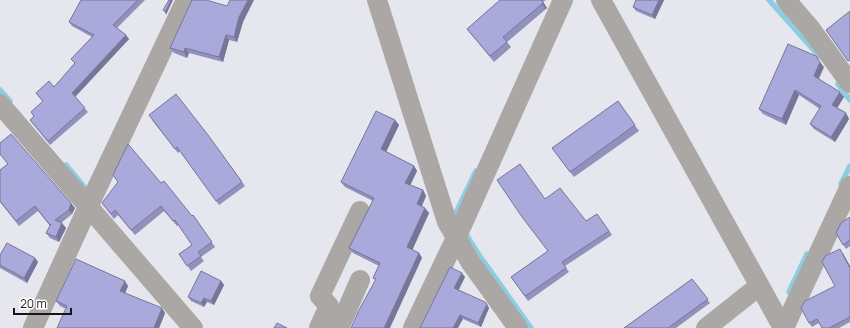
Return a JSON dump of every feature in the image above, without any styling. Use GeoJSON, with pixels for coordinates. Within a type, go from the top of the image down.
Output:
{"type":"FeatureCollection","features":[{"type":"Feature","properties":{"kind":"street"},"geometry":{"type":"LineString","coordinates":[[33,328],[186,0]]}},
{"type":"Feature","properties":{"kind":"street"},"geometry":{"type":"LineString","coordinates":[[377,0],[447,222],[459,232],[472,263],[518,328]]}},
{"type":"Feature","properties":{"kind":"street"},"geometry":{"type":"LineString","coordinates":[[413,328],[459,232],[563,0]]}},
{"type":"Feature","properties":{"kind":"street"},"geometry":{"type":"LineString","coordinates":[[601,0],[783,328]]}},
{"type":"Feature","properties":{"kind":"street"},"geometry":{"type":"LineString","coordinates":[[786,0],[810,28],[850,83]]}},
{"type":"Feature","properties":{"kind":"street"},"geometry":{"type":"LineString","coordinates":[[0,104],[91,201],[186,325]]}},
{"type":"Feature","properties":{"kind":"street"},"geometry":{"type":"LineString","coordinates":[[783,328],[850,186]]}},
{"type":"Feature","properties":{"kind":"street"},"geometry":{"type":"LineString","coordinates":[[319,328],[329,306],[320,296],[360,211]]}},
{"type":"Feature","properties":{"kind":"street"},"geometry":{"type":"LineString","coordinates":[[339,328],[360,280]]}},
{"type":"Feature","properties":{"kind":"street"},"geometry":{"type":"LineString","coordinates":[[706,328],[759,286]]}},
{"type":"Feature","properties":{"kind":"building"},"geometry":{"type":"Polygon","coordinates":[[[81,0],[138,0],[113,25],[126,35],[72,93],[85,108],[48,141],[30,120],[34,116],[31,112],[43,101],[36,93],[49,81],[54,87],[75,63],[71,59],[94,35],[69,22],[81,0]]]}},
{"type":"Feature","properties":{"kind":"building"},"geometry":{"type":"Polygon","coordinates":[[[169,0],[171,0],[165,12],[163,10],[169,0]]]}},
{"type":"Feature","properties":{"kind":"building"},"geometry":{"type":"Polygon","coordinates":[[[192,0],[206,0],[227,6],[230,0],[248,0],[239,17],[234,37],[226,35],[219,57],[185,48],[184,52],[170,48],[192,0]]]}},
{"type":"Feature","properties":{"kind":"building"},"geometry":{"type":"Polygon","coordinates":[[[500,0],[541,0],[543,2],[503,37],[507,42],[490,56],[467,29],[500,0]]]}},
{"type":"Feature","properties":{"kind":"building"},"geometry":{"type":"Polygon","coordinates":[[[636,0],[659,0],[652,15],[633,7],[636,0]]]}},
{"type":"Feature","properties":{"kind":"building"},"geometry":{"type":"Polygon","coordinates":[[[850,11],[850,60],[848,61],[826,30],[850,11]]]}},
{"type":"Feature","properties":{"kind":"building"},"geometry":{"type":"Polygon","coordinates":[[[788,44],[816,56],[820,62],[814,76],[840,92],[832,105],[846,113],[831,137],[810,124],[821,106],[795,90],[782,119],[759,109],[788,44]]]}},
{"type":"Feature","properties":{"kind":"building"},"geometry":{"type":"Polygon","coordinates":[[[176,94],[242,182],[216,201],[177,147],[175,149],[149,115],[176,94]]]}},
{"type":"Feature","properties":{"kind":"building"},"geometry":{"type":"Polygon","coordinates":[[[618,101],[635,125],[570,172],[552,148],[618,101]]]}},
{"type":"Feature","properties":{"kind":"building"},"geometry":{"type":"Polygon","coordinates":[[[376,111],[395,120],[381,149],[414,166],[405,183],[423,190],[417,204],[425,208],[407,247],[419,253],[384,328],[351,328],[376,279],[373,278],[380,263],[349,248],[374,198],[341,182],[376,111]]]}},
{"type":"Feature","properties":{"kind":"building"},"geometry":{"type":"Polygon","coordinates":[[[11,134],[71,203],[69,210],[55,220],[62,223],[56,237],[46,233],[51,224],[50,225],[35,206],[16,221],[0,201],[0,170],[8,164],[0,154],[0,143],[11,134]]]}},
{"type":"Feature","properties":{"kind":"building"},"geometry":{"type":"Polygon","coordinates":[[[128,144],[161,183],[164,181],[192,216],[193,215],[212,242],[198,252],[201,256],[187,266],[179,254],[192,245],[175,220],[173,221],[161,206],[131,230],[115,210],[111,214],[102,203],[118,182],[113,175],[128,144]]]}},
{"type":"Feature","properties":{"kind":"building"},"geometry":{"type":"Polygon","coordinates":[[[520,164],[545,199],[560,188],[586,221],[597,214],[609,231],[562,262],[566,268],[525,296],[511,277],[548,251],[522,217],[497,180],[520,164]]]}},
{"type":"Feature","properties":{"kind":"building"},"geometry":{"type":"Polygon","coordinates":[[[850,217],[850,240],[843,245],[836,233],[841,223],[850,217]]]}},
{"type":"Feature","properties":{"kind":"building"},"geometry":{"type":"Polygon","coordinates":[[[7,243],[35,258],[24,278],[0,265],[0,255],[7,243]]]}},
{"type":"Feature","properties":{"kind":"building"},"geometry":{"type":"Polygon","coordinates":[[[840,249],[850,268],[850,317],[829,328],[822,328],[817,319],[809,323],[801,308],[805,301],[835,286],[822,262],[825,256],[840,249]]]}},
{"type":"Feature","properties":{"kind":"building"},"geometry":{"type":"Polygon","coordinates":[[[76,259],[125,281],[120,291],[162,308],[154,328],[57,328],[67,306],[56,301],[76,259]]]}},
{"type":"Feature","properties":{"kind":"building"},"geometry":{"type":"Polygon","coordinates":[[[450,267],[462,273],[454,288],[487,304],[478,323],[460,315],[453,328],[420,328],[450,267]]]}},
{"type":"Feature","properties":{"kind":"building"},"geometry":{"type":"Polygon","coordinates":[[[201,271],[221,281],[211,301],[204,298],[201,303],[188,297],[201,271]]]}},
{"type":"Feature","properties":{"kind":"building"},"geometry":{"type":"Polygon","coordinates":[[[692,279],[708,299],[668,328],[624,328],[692,279]]]}},
{"type":"Feature","properties":{"kind":"building"},"geometry":{"type":"Polygon","coordinates":[[[277,323],[287,328],[274,328],[277,323]]]}},
{"type":"Feature","properties":{"kind":"waterway"},"geometry":{"type":"LineString","coordinates":[[769,0],[819,56]]}},
{"type":"Feature","properties":{"kind":"waterway"},"geometry":{"type":"LineString","coordinates":[[838,84],[850,100]]}},
{"type":"Feature","properties":{"kind":"waterway"},"geometry":{"type":"LineString","coordinates":[[0,90],[10,101]]}},
{"type":"Feature","properties":{"kind":"waterway"},"geometry":{"type":"LineString","coordinates":[[66,165],[90,194]]}},
{"type":"Feature","properties":{"kind":"waterway"},"geometry":{"type":"LineString","coordinates":[[841,184],[850,166]]}},
{"type":"Feature","properties":{"kind":"waterway"},"geometry":{"type":"LineString","coordinates":[[453,219],[476,171]]}},
{"type":"Feature","properties":{"kind":"waterway"},"geometry":{"type":"LineString","coordinates":[[464,231],[479,255],[531,328]]}},
{"type":"Feature","properties":{"kind":"waterway"},"geometry":{"type":"LineString","coordinates":[[789,292],[807,254]]}}]}
